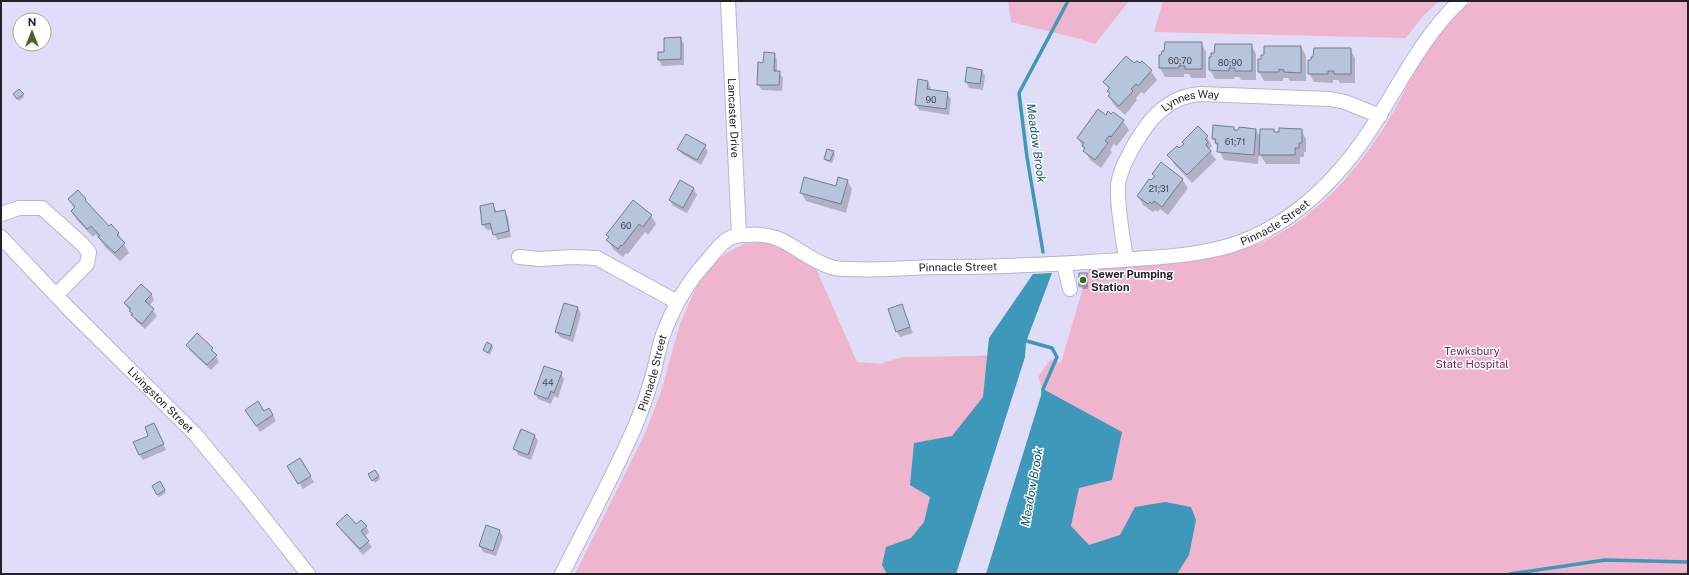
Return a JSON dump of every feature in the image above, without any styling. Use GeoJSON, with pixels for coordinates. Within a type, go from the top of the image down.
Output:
{"type":"FeatureCollection","features":[{"type":"Feature","properties":{"kind":"street","name":"Lancaster Drive"},"geometry":{"type":"LineString","coordinates":[[728,1],[739,235]]}},
{"type":"Feature","properties":{"kind":"street","name":"Pinnacle Street"},"geometry":{"type":"LineString","coordinates":[[562,574],[625,449],[634,428],[652,375],[662,338],[678,302],[694,276],[728,238],[739,235],[768,235],[782,239],[800,252],[834,268],[860,270],[921,267],[1064,264],[1126,260],[1160,257],[1230,246],[1252,238],[1280,222],[1308,202],[1339,172],[1368,135],[1410,62],[1431,34],[1460,1]]}},
{"type":"Feature","properties":{"kind":"street","name":"Lynnes Way"},"geometry":{"type":"LineString","coordinates":[[1126,260],[1119,200],[1120,177],[1125,162],[1148,124],[1158,112],[1171,103],[1185,96],[1201,94],[1330,99],[1345,102],[1380,116]]}},
{"type":"Feature","properties":{"kind":"street"},"geometry":{"type":"LineString","coordinates":[[1,214],[19,208],[42,208],[81,243],[88,252],[87,264],[56,295]]}},
{"type":"Feature","properties":{"kind":"street","name":"Livingston Street"},"geometry":{"type":"LineString","coordinates":[[1,237],[56,295],[195,434],[308,574]]}},
{"type":"Feature","properties":{"kind":"street"},"geometry":{"type":"LineString","coordinates":[[519,257],[541,260],[572,257],[597,258],[678,302]]}},
{"type":"Feature","properties":{"kind":"street"},"geometry":{"type":"LineString","coordinates":[[1064,264],[1070,289]]}},
{"type":"Feature","properties":{"kind":"green space"},"geometry":{"type":"Polygon","coordinates":[[[1008,1],[1129,1],[1095,44],[1011,22],[1008,1]]]}},
{"type":"Feature","properties":{"kind":"green space"},"geometry":{"type":"Polygon","coordinates":[[[1163,1],[1439,1],[1424,15],[1406,38],[1154,32],[1163,1]]]}},
{"type":"Feature","properties":{"kind":"green space","name":"Tewksbury State Hospital"},"geometry":{"type":"Polygon","coordinates":[[[1472,1],[1688,1],[1688,574],[986,574],[1043,390],[1038,377],[1051,359],[1061,363],[1090,264],[1242,249],[1266,240],[1289,228],[1310,213],[1330,195],[1365,154],[1394,111],[1418,62],[1450,22],[1472,1]]]}},
{"type":"Feature","properties":{"kind":"green space"},"geometry":{"type":"Polygon","coordinates":[[[762,242],[777,246],[814,264],[857,362],[883,364],[884,362],[905,357],[1006,354],[956,574],[575,574],[644,436],[661,392],[680,324],[697,285],[714,263],[728,252],[744,244],[762,242]]]}},
{"type":"Feature","properties":{"kind":"water"},"geometry":{"type":"Polygon","coordinates":[[[1052,273],[1026,342],[1025,357],[956,574],[887,574],[882,565],[886,547],[911,538],[924,522],[930,497],[910,485],[914,443],[952,436],[983,397],[989,338],[1033,274],[1052,273]]]}},
{"type":"Feature","properties":{"kind":"water"},"geometry":{"type":"Polygon","coordinates":[[[1043,389],[1122,432],[1112,480],[1079,488],[1071,526],[1089,545],[1120,535],[1135,507],[1165,502],[1191,507],[1196,520],[1189,555],[1177,574],[986,574],[1043,389]]]}},
{"type":"Feature","properties":{"kind":"building"},"geometry":{"type":"Polygon","coordinates":[[[681,37],[681,59],[658,60],[658,52],[664,52],[664,38],[681,37]]]}},
{"type":"Feature","properties":{"kind":"building"},"geometry":{"type":"Polygon","coordinates":[[[1165,42],[1202,42],[1202,69],[1185,69],[1185,66],[1179,66],[1179,68],[1159,68],[1159,55],[1161,55],[1162,51],[1164,51],[1165,42]]]}},
{"type":"Feature","properties":{"kind":"building"},"geometry":{"type":"Polygon","coordinates":[[[1215,44],[1252,44],[1252,71],[1235,71],[1235,68],[1229,68],[1229,71],[1209,70],[1209,57],[1211,57],[1211,53],[1214,53],[1215,44]]]}},
{"type":"Feature","properties":{"kind":"building"},"geometry":{"type":"Polygon","coordinates":[[[1264,46],[1301,46],[1301,73],[1284,72],[1284,70],[1279,69],[1279,72],[1258,72],[1258,59],[1261,59],[1261,55],[1264,55],[1264,46]]]}},
{"type":"Feature","properties":{"kind":"building"},"geometry":{"type":"Polygon","coordinates":[[[1314,48],[1351,48],[1351,74],[1334,74],[1334,71],[1328,71],[1328,74],[1308,74],[1308,60],[1311,60],[1311,57],[1313,57],[1314,48]]]}},
{"type":"Feature","properties":{"kind":"building"},"geometry":{"type":"Polygon","coordinates":[[[764,52],[775,53],[774,71],[780,71],[779,85],[757,85],[758,62],[763,63],[764,52]]]}},
{"type":"Feature","properties":{"kind":"building"},"geometry":{"type":"Polygon","coordinates":[[[1126,56],[1134,63],[1137,61],[1140,63],[1142,61],[1152,70],[1138,86],[1136,84],[1131,89],[1133,91],[1119,106],[1108,96],[1110,93],[1107,91],[1110,88],[1103,82],[1126,56]]]}},
{"type":"Feature","properties":{"kind":"building"},"geometry":{"type":"Polygon","coordinates":[[[967,67],[982,70],[980,84],[965,82],[967,67]]]}},
{"type":"Feature","properties":{"kind":"building"},"geometry":{"type":"Polygon","coordinates":[[[918,79],[928,81],[927,89],[948,92],[946,109],[915,105],[918,79]]]}},
{"type":"Feature","properties":{"kind":"building"},"geometry":{"type":"Polygon","coordinates":[[[19,89],[24,94],[17,99],[13,94],[19,89]]]}},
{"type":"Feature","properties":{"kind":"building"},"geometry":{"type":"Polygon","coordinates":[[[1098,109],[1106,115],[1108,111],[1111,114],[1113,112],[1124,120],[1111,137],[1109,136],[1105,141],[1108,143],[1095,160],[1083,151],[1085,148],[1082,146],[1084,143],[1077,138],[1098,109]]]}},
{"type":"Feature","properties":{"kind":"building"},"geometry":{"type":"Polygon","coordinates":[[[1213,125],[1234,127],[1234,130],[1238,130],[1239,127],[1256,129],[1254,155],[1217,152],[1218,143],[1215,143],[1216,139],[1212,139],[1213,125]]]}},
{"type":"Feature","properties":{"kind":"building"},"geometry":{"type":"Polygon","coordinates":[[[1198,126],[1208,136],[1205,139],[1208,142],[1206,145],[1211,151],[1187,175],[1167,155],[1177,146],[1179,148],[1184,144],[1182,142],[1198,126]]]}},
{"type":"Feature","properties":{"kind":"building"},"geometry":{"type":"Polygon","coordinates":[[[1279,128],[1302,129],[1302,143],[1299,143],[1299,148],[1295,148],[1295,155],[1259,155],[1260,129],[1274,129],[1274,132],[1279,132],[1279,128]]]}},
{"type":"Feature","properties":{"kind":"building"},"geometry":{"type":"Polygon","coordinates":[[[686,134],[706,145],[697,160],[677,149],[686,134]]]}},
{"type":"Feature","properties":{"kind":"building"},"geometry":{"type":"Polygon","coordinates":[[[827,149],[834,151],[830,161],[824,159],[827,149]]]}},
{"type":"Feature","properties":{"kind":"building"},"geometry":{"type":"Polygon","coordinates":[[[1161,162],[1183,179],[1162,207],[1154,201],[1152,204],[1150,202],[1148,204],[1137,196],[1149,179],[1151,180],[1155,176],[1152,174],[1161,162]]]}},
{"type":"Feature","properties":{"kind":"building"},"geometry":{"type":"Polygon","coordinates":[[[804,177],[836,186],[838,177],[848,180],[841,204],[800,193],[804,177]]]}},
{"type":"Feature","properties":{"kind":"building"},"geometry":{"type":"Polygon","coordinates":[[[680,180],[694,188],[683,208],[669,200],[680,180]]]}},
{"type":"Feature","properties":{"kind":"building"},"geometry":{"type":"Polygon","coordinates":[[[78,190],[86,199],[85,200],[109,226],[111,224],[119,233],[117,235],[125,243],[115,253],[98,237],[100,236],[91,226],[87,229],[71,211],[75,207],[68,199],[78,190]]]}},
{"type":"Feature","properties":{"kind":"building"},"geometry":{"type":"Polygon","coordinates":[[[633,200],[652,215],[643,227],[639,224],[618,249],[606,240],[609,237],[606,235],[633,200]]]}},
{"type":"Feature","properties":{"kind":"building"},"geometry":{"type":"Polygon","coordinates":[[[493,203],[495,212],[505,210],[509,231],[493,235],[490,223],[482,225],[480,206],[493,203]]]}},
{"type":"Feature","properties":{"kind":"building","name":"Sewer Pumping Station"},"geometry":{"type":"Polygon","coordinates":[[[1079,273],[1087,273],[1087,286],[1079,286],[1079,273]]]}},
{"type":"Feature","properties":{"kind":"building"},"geometry":{"type":"Polygon","coordinates":[[[141,284],[152,294],[145,301],[154,309],[142,324],[131,315],[133,314],[129,311],[131,309],[124,303],[141,284]]]}},
{"type":"Feature","properties":{"kind":"building"},"geometry":{"type":"Polygon","coordinates":[[[564,303],[578,307],[570,336],[555,332],[564,303]]]}},
{"type":"Feature","properties":{"kind":"building"},"geometry":{"type":"Polygon","coordinates":[[[902,304],[910,327],[896,332],[888,309],[902,304]]]}},
{"type":"Feature","properties":{"kind":"building"},"geometry":{"type":"Polygon","coordinates":[[[197,333],[213,348],[211,350],[217,355],[207,365],[186,345],[197,333]]]}},
{"type":"Feature","properties":{"kind":"building"},"geometry":{"type":"Polygon","coordinates":[[[487,342],[492,345],[488,353],[483,350],[487,342]]]}},
{"type":"Feature","properties":{"kind":"building"},"geometry":{"type":"Polygon","coordinates":[[[544,366],[562,372],[554,393],[551,391],[548,399],[534,394],[544,366]]]}},
{"type":"Feature","properties":{"kind":"building"},"geometry":{"type":"Polygon","coordinates":[[[258,401],[264,411],[269,408],[273,415],[256,426],[245,410],[258,401]]]}},
{"type":"Feature","properties":{"kind":"building"},"geometry":{"type":"Polygon","coordinates":[[[154,423],[164,444],[139,455],[133,442],[148,436],[145,427],[154,423]]]}},
{"type":"Feature","properties":{"kind":"building"},"geometry":{"type":"Polygon","coordinates":[[[521,429],[535,435],[528,455],[513,449],[521,429]]]}},
{"type":"Feature","properties":{"kind":"building"},"geometry":{"type":"Polygon","coordinates":[[[300,458],[311,476],[298,484],[287,466],[300,458]]]}},
{"type":"Feature","properties":{"kind":"building"},"geometry":{"type":"Polygon","coordinates":[[[375,470],[379,476],[372,481],[368,474],[375,470]]]}},
{"type":"Feature","properties":{"kind":"building"},"geometry":{"type":"Polygon","coordinates":[[[160,481],[165,490],[157,495],[152,486],[160,481]]]}},
{"type":"Feature","properties":{"kind":"building"},"geometry":{"type":"Polygon","coordinates":[[[347,514],[356,524],[361,520],[367,526],[361,531],[369,541],[360,549],[336,524],[347,514]]]}},
{"type":"Feature","properties":{"kind":"building"},"geometry":{"type":"Polygon","coordinates":[[[486,525],[500,530],[493,551],[479,546],[486,525]]]}},
{"type":"Feature","properties":{"kind":"waterway","name":"Meadow Brook"},"geometry":{"type":"LineString","coordinates":[[1043,252],[1027,157],[1019,93],[1068,1]]}},
{"type":"Feature","properties":{"kind":"waterway","name":"Meadow Brook"},"geometry":{"type":"LineString","coordinates":[[1023,340],[1052,348],[1057,357],[1043,389],[1043,393]]}},
{"type":"Feature","properties":{"kind":"waterway"},"geometry":{"type":"LineString","coordinates":[[1510,574],[1605,560],[1688,562]]}},
{"type":"Feature","properties":{"kind":"place","name":"Sewer Pumping Station"},"geometry":{"type":"Point","coordinates":[1083,280]}}]}
